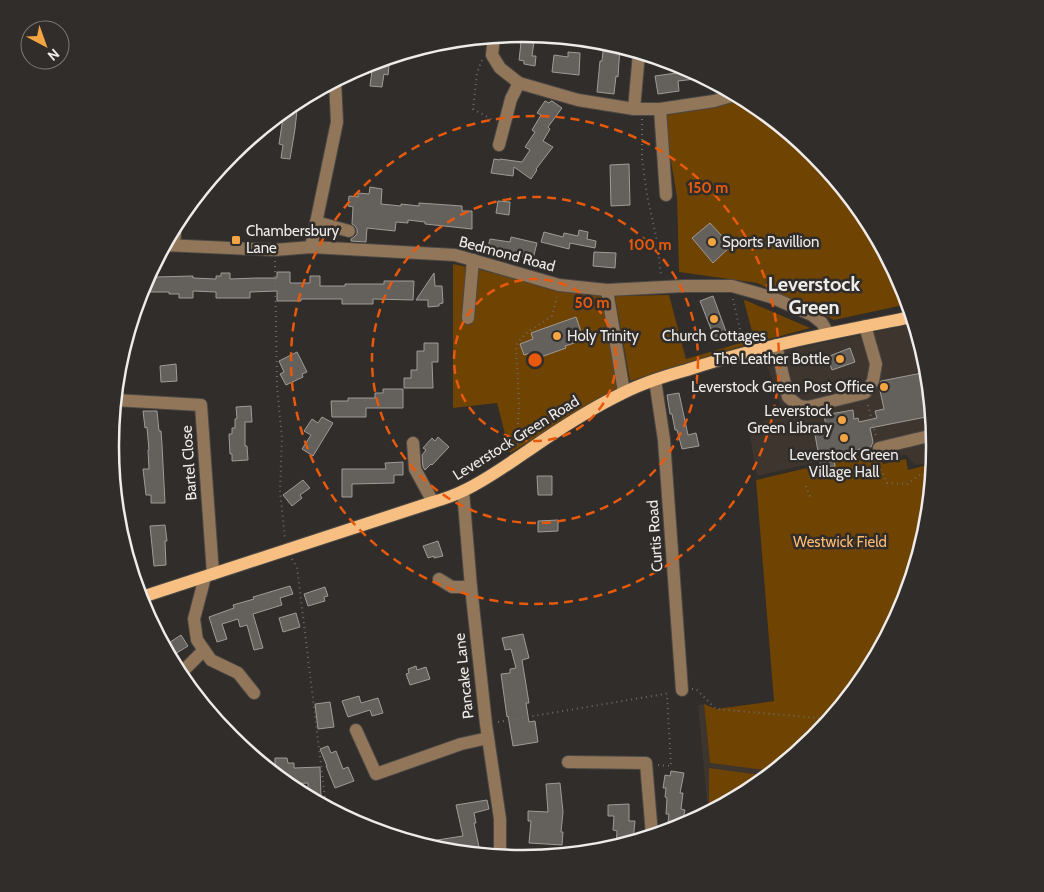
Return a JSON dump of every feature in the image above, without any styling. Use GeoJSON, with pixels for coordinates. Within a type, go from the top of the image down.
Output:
{"type":"FeatureCollection","features":[{"type":"Feature","properties":{"kind":"main road","name":"Leverstock Green Road"},"geometry":{"type":"LineString","coordinates":[[147,595],[463,491],[489,478],[582,415],[624,392],[655,380],[745,352],[828,333],[905,318]]}},
{"type":"Feature","properties":{"kind":"street"},"geometry":{"type":"LineString","coordinates":[[494,43],[492,55],[500,68],[519,83],[578,100],[638,109],[660,109],[725,97]]}},
{"type":"Feature","properties":{"kind":"street"},"geometry":{"type":"LineString","coordinates":[[638,109],[639,60]]}},
{"type":"Feature","properties":{"kind":"street"},"geometry":{"type":"LineString","coordinates":[[499,145],[511,100],[519,83]]}},
{"type":"Feature","properties":{"kind":"street"},"geometry":{"type":"LineString","coordinates":[[311,247],[338,122],[336,89]]}},
{"type":"Feature","properties":{"kind":"street"},"geometry":{"type":"LineString","coordinates":[[660,109],[666,195]]}},
{"type":"Feature","properties":{"kind":"street"},"geometry":{"type":"LineString","coordinates":[[316,222],[349,231]]}},
{"type":"Feature","properties":{"kind":"street","name":"Bedmond Road"},"geometry":{"type":"LineString","coordinates":[[172,245],[275,250],[311,247],[455,255],[560,285],[607,290],[732,286],[771,297],[812,315],[822,323],[828,333]]}},
{"type":"Feature","properties":{"kind":"street"},"geometry":{"type":"LineString","coordinates":[[468,318],[473,260]]}},
{"type":"Feature","properties":{"kind":"street"},"geometry":{"type":"LineString","coordinates":[[607,290],[624,392]]}},
{"type":"Feature","properties":{"kind":"street"},"geometry":{"type":"LineString","coordinates":[[776,345],[788,397],[799,406],[808,406],[865,392],[873,381],[876,364],[865,326]]}},
{"type":"Feature","properties":{"kind":"street","name":"Curtis Road"},"geometry":{"type":"LineString","coordinates":[[655,380],[664,440],[682,690]]}},
{"type":"Feature","properties":{"kind":"street","name":"Bartel Close"},"geometry":{"type":"LineString","coordinates":[[121,400],[201,405],[209,576]]}},
{"type":"Feature","properties":{"kind":"street"},"geometry":{"type":"LineString","coordinates":[[879,448],[926,437]]}},
{"type":"Feature","properties":{"kind":"street"},"geometry":{"type":"LineString","coordinates":[[413,443],[415,469],[433,502]]}},
{"type":"Feature","properties":{"kind":"street","name":"Pancake Lane"},"geometry":{"type":"LineString","coordinates":[[463,491],[486,724],[500,819],[500,849]]}},
{"type":"Feature","properties":{"kind":"street"},"geometry":{"type":"LineString","coordinates":[[209,576],[194,619],[197,640],[211,660],[238,673],[254,693]]}},
{"type":"Feature","properties":{"kind":"street"},"geometry":{"type":"LineString","coordinates":[[440,579],[452,587],[472,587]]}},
{"type":"Feature","properties":{"kind":"street"},"geometry":{"type":"LineString","coordinates":[[186,669],[204,650]]}},
{"type":"Feature","properties":{"kind":"street"},"geometry":{"type":"LineString","coordinates":[[356,730],[376,774],[461,744],[488,738]]}},
{"type":"Feature","properties":{"kind":"street"},"geometry":{"type":"LineString","coordinates":[[568,762],[646,763],[651,828]]}},
{"type":"Feature","properties":{"kind":"path"},"geometry":{"type":"LineString","coordinates":[[493,51],[486,50],[477,72],[473,109],[504,126]]}},
{"type":"Feature","properties":{"kind":"path"},"geometry":{"type":"LineString","coordinates":[[638,109],[647,195],[657,241],[663,288]]}},
{"type":"Feature","properties":{"kind":"path"},"geometry":{"type":"LineString","coordinates":[[275,250],[277,386],[282,438],[280,491],[287,549],[297,567],[325,798]]}},
{"type":"Feature","properties":{"kind":"path"},"geometry":{"type":"LineString","coordinates":[[516,459],[519,403],[516,345],[526,334],[552,316],[560,285]]}},
{"type":"Feature","properties":{"kind":"path"},"geometry":{"type":"LineString","coordinates":[[732,286],[745,352]]}},
{"type":"Feature","properties":{"kind":"path"},"geometry":{"type":"LineString","coordinates":[[887,483],[907,484],[921,474],[925,475]]}},
{"type":"Feature","properties":{"kind":"path"},"geometry":{"type":"LineString","coordinates":[[806,486],[810,497]]}},
{"type":"Feature","properties":{"kind":"path"},"geometry":{"type":"LineString","coordinates":[[486,724],[696,689],[716,709],[819,718]]}},
{"type":"Feature","properties":{"kind":"path"},"geometry":{"type":"LineString","coordinates":[[646,763],[671,766],[667,694]]}},
{"type":"Feature","properties":{"kind":"shaded area"},"geometry":{"type":"Polygon","coordinates":[[[907,325],[918,367],[922,393],[925,420],[925,464],[915,465],[906,455],[889,456],[879,448],[757,476],[748,426],[783,414],[764,355],[907,325]]]}},
{"type":"Feature","properties":{"kind":"shaded area"},"geometry":{"type":"Polygon","coordinates":[[[704,704],[710,763],[762,770],[707,804],[698,705],[704,704]]]}},
{"type":"Feature","properties":{"kind":"green space"},"geometry":{"type":"Polygon","coordinates":[[[728,100],[768,126],[807,161],[842,200],[871,244],[884,268],[900,306],[834,320],[757,283],[679,272],[677,197],[663,113],[728,100]]]}},
{"type":"Feature","properties":{"kind":"green space"},"geometry":{"type":"Polygon","coordinates":[[[453,264],[558,287],[605,292],[620,388],[510,453],[497,403],[453,408],[453,264]]]}},
{"type":"Feature","properties":{"kind":"green space"},"geometry":{"type":"Polygon","coordinates":[[[669,295],[686,359],[754,339],[745,300],[810,328],[732,349],[630,381],[615,296],[669,295]]]}},
{"type":"Feature","properties":{"kind":"green space","name":"Westwick Field"},"geometry":{"type":"Polygon","coordinates":[[[880,451],[883,464],[906,459],[908,470],[925,466],[918,525],[912,550],[895,600],[884,624],[871,648],[842,692],[807,731],[762,770],[710,763],[704,704],[716,709],[774,701],[756,480],[880,451]]]}},
{"type":"Feature","properties":{"kind":"green space"},"geometry":{"type":"Polygon","coordinates":[[[709,768],[756,774],[724,795],[709,803],[709,768]]]}},
{"type":"Feature","properties":{"kind":"building"},"geometry":{"type":"Polygon","coordinates":[[[516,42],[534,42],[532,56],[536,56],[535,66],[524,64],[524,61],[519,60],[521,43],[516,42]]]}},
{"type":"Feature","properties":{"kind":"building"},"geometry":{"type":"Polygon","coordinates":[[[603,51],[620,54],[618,77],[616,76],[614,94],[597,92],[600,61],[602,61],[603,51]]]}},
{"type":"Feature","properties":{"kind":"building"},"geometry":{"type":"Polygon","coordinates":[[[568,52],[580,53],[579,75],[552,72],[554,55],[568,57],[568,52]]]}},
{"type":"Feature","properties":{"kind":"building"},"geometry":{"type":"Polygon","coordinates":[[[389,65],[388,75],[384,74],[382,87],[370,86],[372,72],[389,65]]]}},
{"type":"Feature","properties":{"kind":"building"},"geometry":{"type":"Polygon","coordinates":[[[676,73],[690,80],[678,81],[679,91],[658,94],[655,76],[676,73]]]}},
{"type":"Feature","properties":{"kind":"building"},"geometry":{"type":"Polygon","coordinates":[[[545,101],[549,103],[552,101],[562,108],[548,127],[550,129],[543,141],[553,147],[536,169],[531,179],[514,167],[513,176],[491,173],[494,159],[522,162],[530,150],[525,147],[535,132],[532,130],[541,115],[537,113],[545,101]]]}},
{"type":"Feature","properties":{"kind":"building"},"geometry":{"type":"Polygon","coordinates":[[[297,112],[290,159],[281,158],[283,145],[279,144],[282,122],[297,112]]]}},
{"type":"Feature","properties":{"kind":"building"},"geometry":{"type":"Polygon","coordinates":[[[629,164],[630,205],[611,206],[610,165],[629,164]]]}},
{"type":"Feature","properties":{"kind":"building"},"geometry":{"type":"Polygon","coordinates":[[[370,187],[382,189],[381,204],[419,206],[419,203],[462,206],[462,211],[472,211],[472,229],[425,224],[425,222],[408,220],[408,223],[396,222],[395,231],[367,228],[366,242],[351,241],[357,234],[357,229],[352,224],[353,207],[348,206],[349,196],[358,197],[358,193],[369,194],[370,187]]]}},
{"type":"Feature","properties":{"kind":"building"},"geometry":{"type":"Polygon","coordinates":[[[498,201],[510,202],[509,215],[496,213],[498,201]]]}},
{"type":"Feature","properties":{"kind":"building","name":"Sports Pavillion"},"geometry":{"type":"Polygon","coordinates":[[[710,223],[731,246],[713,263],[692,238],[710,223]]]}},
{"type":"Feature","properties":{"kind":"building"},"geometry":{"type":"Polygon","coordinates":[[[579,230],[588,232],[587,239],[596,241],[595,248],[570,243],[569,249],[541,242],[544,232],[563,237],[564,233],[578,236],[579,230]]]}},
{"type":"Feature","properties":{"kind":"building"},"geometry":{"type":"Polygon","coordinates":[[[511,237],[537,243],[533,259],[488,247],[490,239],[510,242],[511,237]]]}},
{"type":"Feature","properties":{"kind":"building"},"geometry":{"type":"Polygon","coordinates":[[[594,252],[616,253],[615,268],[593,266],[594,252]]]}},
{"type":"Feature","properties":{"kind":"building"},"geometry":{"type":"Polygon","coordinates":[[[277,272],[290,272],[290,283],[310,283],[310,276],[320,276],[320,286],[384,284],[384,281],[414,281],[413,300],[373,299],[373,304],[342,304],[342,299],[277,301],[277,291],[250,292],[250,298],[216,298],[216,292],[193,291],[193,298],[179,298],[179,294],[169,294],[169,292],[149,292],[156,277],[193,276],[193,278],[216,279],[216,276],[221,276],[221,273],[230,273],[230,279],[277,278],[277,272]]]}},
{"type":"Feature","properties":{"kind":"building"},"geometry":{"type":"Polygon","coordinates":[[[434,273],[435,286],[442,286],[443,303],[439,304],[439,306],[428,307],[428,300],[416,300],[434,273]]]}},
{"type":"Feature","properties":{"kind":"building","name":"Church Cottages"},"geometry":{"type":"Polygon","coordinates":[[[713,296],[728,337],[716,342],[700,301],[713,296]]]}},
{"type":"Feature","properties":{"kind":"building","name":"Holy Trinity"},"geometry":{"type":"Polygon","coordinates":[[[576,317],[584,340],[538,358],[536,351],[524,355],[520,344],[533,339],[531,333],[576,317]]]}},
{"type":"Feature","properties":{"kind":"building"},"geometry":{"type":"Polygon","coordinates":[[[424,343],[438,343],[438,362],[432,362],[433,388],[404,388],[404,378],[411,378],[411,370],[417,370],[417,351],[424,351],[424,343]]]}},
{"type":"Feature","properties":{"kind":"building","name":"The Leather Bottle"},"geometry":{"type":"Polygon","coordinates":[[[850,348],[855,362],[832,370],[827,357],[850,348]]]}},
{"type":"Feature","properties":{"kind":"building"},"geometry":{"type":"Polygon","coordinates":[[[297,352],[307,372],[302,374],[303,377],[286,385],[280,374],[284,372],[279,361],[297,352]]]}},
{"type":"Feature","properties":{"kind":"building"},"geometry":{"type":"Polygon","coordinates":[[[176,364],[177,381],[161,382],[160,366],[176,364]]]}},
{"type":"Feature","properties":{"kind":"building"},"geometry":{"type":"Polygon","coordinates":[[[919,374],[925,417],[870,428],[873,442],[871,447],[833,454],[835,466],[821,468],[814,429],[826,426],[824,415],[853,410],[854,419],[858,418],[859,422],[877,418],[875,411],[884,409],[879,386],[881,381],[919,374]]]}},
{"type":"Feature","properties":{"kind":"building"},"geometry":{"type":"Polygon","coordinates":[[[383,389],[403,389],[403,408],[366,408],[366,417],[332,417],[331,401],[348,401],[348,398],[375,398],[375,393],[383,393],[383,389]]]}},
{"type":"Feature","properties":{"kind":"building"},"geometry":{"type":"Polygon","coordinates":[[[679,393],[688,435],[696,433],[699,446],[682,449],[677,430],[675,430],[672,414],[670,414],[667,395],[679,393]]]}},
{"type":"Feature","properties":{"kind":"building"},"geometry":{"type":"Polygon","coordinates":[[[251,406],[252,422],[245,422],[245,446],[247,446],[248,460],[232,461],[229,434],[232,434],[232,428],[235,428],[235,419],[237,418],[236,407],[251,406]]]}},
{"type":"Feature","properties":{"kind":"building"},"geometry":{"type":"Polygon","coordinates":[[[143,411],[157,411],[159,431],[161,431],[165,503],[151,503],[151,495],[146,495],[143,469],[149,469],[149,450],[147,427],[145,428],[143,411]]]}},
{"type":"Feature","properties":{"kind":"building"},"geometry":{"type":"Polygon","coordinates":[[[322,417],[333,423],[313,456],[302,449],[311,435],[304,431],[312,419],[318,423],[322,417]]]}},
{"type":"Feature","properties":{"kind":"building"},"geometry":{"type":"Polygon","coordinates":[[[438,437],[449,447],[425,470],[422,455],[426,450],[423,448],[432,438],[435,441],[438,437]]]}},
{"type":"Feature","properties":{"kind":"building"},"geometry":{"type":"Polygon","coordinates":[[[403,462],[403,475],[394,475],[394,483],[352,484],[352,497],[342,497],[342,469],[386,469],[385,463],[403,462]]]}},
{"type":"Feature","properties":{"kind":"building"},"geometry":{"type":"Polygon","coordinates":[[[537,476],[552,476],[552,495],[538,495],[537,476]]]}},
{"type":"Feature","properties":{"kind":"building"},"geometry":{"type":"Polygon","coordinates":[[[303,480],[310,488],[300,495],[302,498],[292,506],[283,495],[303,480]]]}},
{"type":"Feature","properties":{"kind":"building"},"geometry":{"type":"Polygon","coordinates":[[[558,520],[558,531],[538,532],[538,521],[558,520]]]}},
{"type":"Feature","properties":{"kind":"building"},"geometry":{"type":"Polygon","coordinates":[[[165,525],[167,541],[165,541],[166,565],[154,566],[150,526],[165,525]]]}},
{"type":"Feature","properties":{"kind":"building"},"geometry":{"type":"Polygon","coordinates":[[[438,541],[443,556],[428,558],[423,546],[438,541]]]}},
{"type":"Feature","properties":{"kind":"building"},"geometry":{"type":"Polygon","coordinates":[[[290,586],[293,594],[280,598],[282,605],[253,614],[263,648],[254,650],[247,625],[240,627],[238,619],[222,624],[227,639],[217,642],[209,617],[234,608],[233,605],[254,599],[253,597],[290,586]]]}},
{"type":"Feature","properties":{"kind":"building"},"geometry":{"type":"Polygon","coordinates":[[[325,587],[328,596],[324,597],[325,601],[308,606],[304,594],[325,587]]]}},
{"type":"Feature","properties":{"kind":"building"},"geometry":{"type":"Polygon","coordinates":[[[296,613],[300,627],[283,632],[279,618],[296,613]]]}},
{"type":"Feature","properties":{"kind":"building"},"geometry":{"type":"Polygon","coordinates":[[[523,634],[529,658],[522,660],[529,703],[526,703],[529,722],[535,721],[538,742],[513,746],[501,674],[510,673],[510,669],[516,668],[511,649],[505,650],[502,638],[523,634]]]}},
{"type":"Feature","properties":{"kind":"building"},"geometry":{"type":"Polygon","coordinates":[[[181,635],[188,646],[176,653],[170,642],[181,635]]]}},
{"type":"Feature","properties":{"kind":"building"},"geometry":{"type":"Polygon","coordinates":[[[416,666],[417,670],[426,667],[430,679],[410,685],[406,674],[409,673],[408,669],[416,666]]]}},
{"type":"Feature","properties":{"kind":"building"},"geometry":{"type":"Polygon","coordinates":[[[359,696],[361,703],[378,698],[383,713],[372,716],[370,710],[348,717],[342,701],[359,696]]]}},
{"type":"Feature","properties":{"kind":"building"},"geometry":{"type":"Polygon","coordinates":[[[330,702],[334,727],[318,729],[315,704],[330,702]]]}},
{"type":"Feature","properties":{"kind":"building"},"geometry":{"type":"Polygon","coordinates":[[[328,746],[331,753],[336,751],[343,769],[348,767],[354,781],[335,788],[320,749],[328,746]]]}},
{"type":"Feature","properties":{"kind":"building"},"geometry":{"type":"Polygon","coordinates":[[[275,758],[287,758],[288,763],[294,763],[294,768],[320,767],[321,796],[308,787],[308,783],[302,783],[275,765],[275,758]]]}},
{"type":"Feature","properties":{"kind":"building"},"geometry":{"type":"Polygon","coordinates":[[[671,771],[684,773],[680,793],[683,793],[681,809],[685,810],[684,815],[668,822],[669,814],[666,814],[666,788],[663,788],[665,775],[670,776],[671,771]]]}},
{"type":"Feature","properties":{"kind":"building"},"geometry":{"type":"Polygon","coordinates":[[[560,783],[563,812],[562,845],[529,843],[531,821],[528,821],[528,811],[548,812],[546,784],[560,783]]]}},
{"type":"Feature","properties":{"kind":"building"},"geometry":{"type":"Polygon","coordinates":[[[487,800],[489,809],[474,813],[479,847],[437,841],[463,836],[456,805],[487,800]]]}},
{"type":"Feature","properties":{"kind":"building"},"geometry":{"type":"Polygon","coordinates":[[[629,804],[629,821],[635,821],[634,834],[617,838],[617,831],[613,830],[614,816],[608,816],[608,805],[629,804]]]}},
{"type":"Feature","properties":{"kind":"place","name":"Chambersbury Lane"},"geometry":{"type":"Point","coordinates":[236,240]}},
{"type":"Feature","properties":{"kind":"place","name":"Sports Pavillion"},"geometry":{"type":"Point","coordinates":[712,242]}},
{"type":"Feature","properties":{"kind":"place","name":"Church Cottages"},"geometry":{"type":"Point","coordinates":[714,319]}},
{"type":"Feature","properties":{"kind":"place","name":"Holy Trinity"},"geometry":{"type":"Point","coordinates":[557,336]}},
{"type":"Feature","properties":{"kind":"place","name":"The Leather Bottle"},"geometry":{"type":"Point","coordinates":[840,359]}},
{"type":"Feature","properties":{"kind":"place","name":"Leverstock Green Post Office"},"geometry":{"type":"Point","coordinates":[884,387]}},
{"type":"Feature","properties":{"kind":"place","name":"Leverstock Green Library"},"geometry":{"type":"Point","coordinates":[842,420]}},
{"type":"Feature","properties":{"kind":"place","name":"Leverstock Green Village Hall"},"geometry":{"type":"Point","coordinates":[844,438]}},
{"type":"Feature","properties":{"kind":"district","name":"Leverstock Green"},"geometry":{"type":"Point","coordinates":[814,296]}}]}
